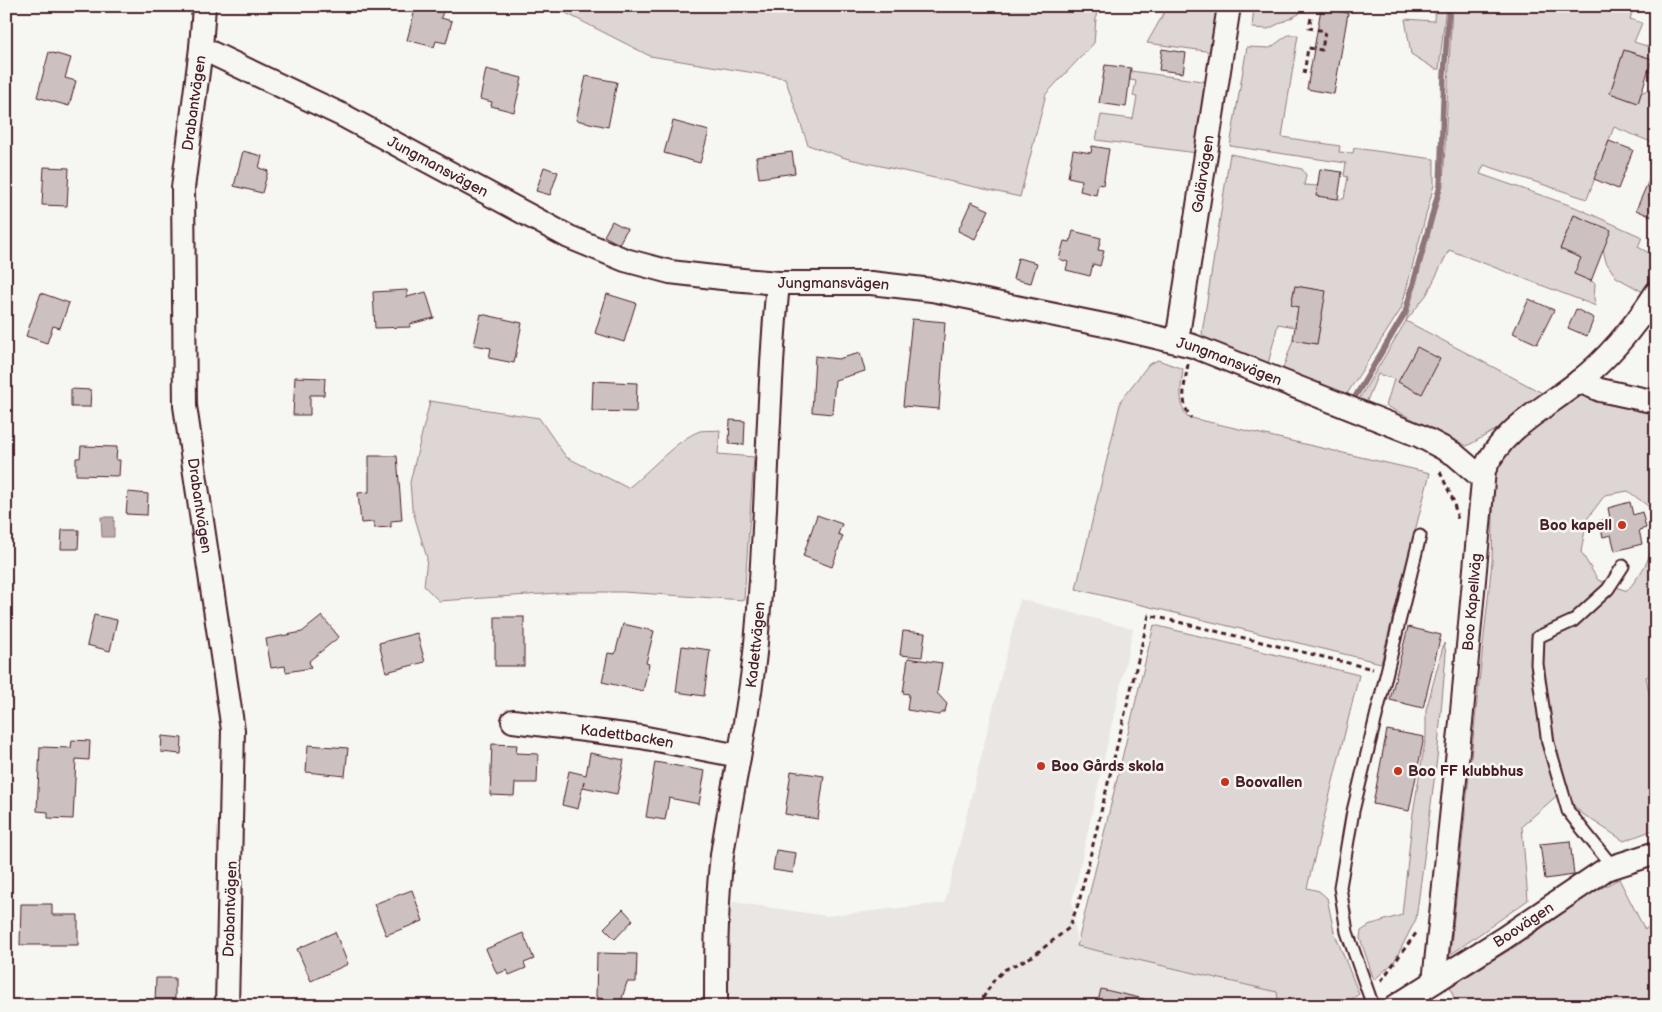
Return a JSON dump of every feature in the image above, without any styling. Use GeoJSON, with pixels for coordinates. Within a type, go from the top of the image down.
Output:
{"type":"FeatureCollection","features":[{"type":"Feature","properties":{"kind":"street","name":"Drabantvägen"},"geometry":{"type":"LineString","coordinates":[[204,6],[201,48],[183,188],[185,406],[233,730],[227,1006]]}},
{"type":"Feature","properties":{"kind":"street","name":"Galärvägen"},"geometry":{"type":"LineString","coordinates":[[1183,350],[1229,6]]}},
{"type":"Feature","properties":{"kind":"street","name":"Jungmansvägen"},"geometry":{"type":"LineString","coordinates":[[201,48],[344,116],[601,252],[670,272],[778,283],[871,283],[932,290],[1183,350],[1420,436],[1454,454],[1482,478]]}},
{"type":"Feature","properties":{"kind":"street","name":"Kadettvägen"},"geometry":{"type":"LineString","coordinates":[[716,1006],[718,892],[750,693],[762,571],[768,423],[778,283]]}},
{"type":"Feature","properties":{"kind":"street","name":"Boo Kapellväg"},"geometry":{"type":"LineString","coordinates":[[1434,982],[1464,692],[1482,478],[1491,455],[1502,441],[1579,381],[1630,333],[1656,293]]}},
{"type":"Feature","properties":{"kind":"street"},"geometry":{"type":"LineString","coordinates":[[1579,381],[1600,390],[1656,402]]}},
{"type":"Feature","properties":{"kind":"street","name":"Kadettbacken"},"geometry":{"type":"LineString","coordinates":[[513,721],[641,736],[739,756]]}},
{"type":"Feature","properties":{"kind":"street","name":"Boovägen"},"geometry":{"type":"LineString","coordinates":[[1396,1006],[1612,866],[1656,853]]}},
{"type":"Feature","properties":{"kind":"lane"},"geometry":{"type":"LineString","coordinates":[[1373,1006],[1348,932],[1340,887],[1353,812],[1420,536]]}},
{"type":"Feature","properties":{"kind":"lane"},"geometry":{"type":"LineString","coordinates":[[1612,866],[1568,811],[1548,743],[1537,664],[1538,637],[1573,621],[1608,589],[1623,566]]}},
{"type":"Feature","properties":{"kind":"path"},"geometry":{"type":"LineString","coordinates":[[1304,74],[1308,48],[1322,50],[1325,31],[1309,28],[1311,18]]}},
{"type":"Feature","properties":{"kind":"path"},"geometry":{"type":"LineString","coordinates":[[1183,350],[1184,408],[1190,418]]}},
{"type":"Feature","properties":{"kind":"path"},"geometry":{"type":"LineString","coordinates":[[978,1006],[994,980],[1004,970],[1033,956],[1069,928],[1079,902],[1149,615],[1388,673]]}},
{"type":"Feature","properties":{"kind":"shaded area"},"geometry":{"type":"Polygon","coordinates":[[[552,6],[1097,6],[1094,43],[1046,94],[1020,197],[845,158],[808,145],[785,78],[650,56],[552,6]]]}},
{"type":"Feature","properties":{"kind":"shaded area"},"geometry":{"type":"Polygon","coordinates":[[[1168,6],[1220,6],[1213,52],[1147,43],[1168,6]]]}},
{"type":"Feature","properties":{"kind":"shaded area"},"geometry":{"type":"Polygon","coordinates":[[[1254,6],[1301,6],[1299,14],[1268,29],[1252,28],[1254,6]]]}},
{"type":"Feature","properties":{"kind":"shaded area"},"geometry":{"type":"Polygon","coordinates":[[[1435,6],[1446,6],[1439,69],[1435,69],[1411,54],[1405,19],[1434,21],[1435,6]]]}},
{"type":"Feature","properties":{"kind":"shaded area"},"geometry":{"type":"Polygon","coordinates":[[[1452,6],[1634,6],[1630,19],[1642,23],[1634,42],[1656,49],[1656,74],[1648,71],[1652,59],[1624,50],[1610,93],[1638,103],[1641,93],[1652,88],[1656,90],[1656,144],[1614,127],[1587,199],[1484,165],[1480,174],[1575,207],[1642,237],[1638,247],[1656,257],[1656,268],[1643,292],[1616,277],[1606,262],[1603,249],[1574,215],[1560,249],[1589,261],[1575,274],[1595,283],[1594,299],[1596,306],[1449,250],[1427,294],[1406,321],[1443,185],[1452,6]]]}},
{"type":"Feature","properties":{"kind":"shaded area"},"geometry":{"type":"Polygon","coordinates":[[[1288,35],[1298,35],[1282,137],[1340,146],[1339,152],[1353,153],[1354,148],[1434,159],[1434,185],[1401,309],[1345,397],[1281,374],[1293,340],[1317,344],[1325,291],[1295,286],[1291,305],[1298,307],[1295,327],[1278,324],[1267,368],[1205,341],[1202,333],[1230,154],[1302,169],[1306,175],[1304,185],[1318,186],[1338,199],[1344,199],[1348,177],[1344,176],[1346,163],[1230,146],[1247,47],[1270,48],[1288,35]]]}},
{"type":"Feature","properties":{"kind":"shaded area"},"geometry":{"type":"Polygon","coordinates":[[[1131,71],[1209,82],[1197,153],[1096,140],[1101,115],[1133,119],[1137,97],[1133,96],[1136,81],[1130,80],[1131,71]]]}},
{"type":"Feature","properties":{"kind":"shaded area"},"geometry":{"type":"Polygon","coordinates":[[[1406,321],[1548,396],[1535,408],[1467,446],[1386,406],[1394,379],[1378,374],[1366,403],[1359,399],[1406,321]]]}},
{"type":"Feature","properties":{"kind":"shaded area"},"geometry":{"type":"Polygon","coordinates":[[[1158,360],[1183,369],[1181,400],[1187,417],[1430,473],[1381,663],[1076,589],[1121,400],[1149,364],[1158,360]]]}},
{"type":"Feature","properties":{"kind":"shaded area"},"geometry":{"type":"Polygon","coordinates":[[[1586,393],[1656,411],[1656,674],[1646,677],[1656,726],[1656,829],[1624,841],[1581,813],[1571,802],[1568,786],[1522,826],[1528,900],[1450,955],[1492,561],[1494,471],[1505,450],[1526,431],[1586,393]],[[1628,491],[1605,495],[1587,519],[1581,552],[1598,580],[1627,591],[1642,571],[1650,554],[1653,535],[1652,509],[1628,491]]]}},
{"type":"Feature","properties":{"kind":"shaded area"},"geometry":{"type":"Polygon","coordinates":[[[430,401],[539,418],[566,457],[628,488],[673,448],[691,435],[700,431],[720,430],[718,454],[754,457],[744,600],[623,592],[573,592],[439,601],[424,586],[427,558],[412,508],[410,482],[430,401]]]}},
{"type":"Feature","properties":{"kind":"shaded area"},"geometry":{"type":"Polygon","coordinates":[[[101,517],[114,517],[114,537],[102,537],[101,517]]]}},
{"type":"Feature","properties":{"kind":"shaded area","name":"Boo Gårds skola"},"geometry":{"type":"Polygon","coordinates":[[[1020,599],[1133,629],[1072,902],[1077,945],[1277,992],[1279,1006],[728,1006],[725,974],[732,902],[827,916],[945,903],[1020,599]]]}},
{"type":"Feature","properties":{"kind":"shaded area","name":"Boovallen"},"geometry":{"type":"Polygon","coordinates":[[[1154,625],[1359,675],[1307,888],[1319,891],[1327,898],[1334,932],[1359,994],[1342,1006],[1319,1006],[1315,1002],[1309,1001],[1305,1006],[1279,1006],[1277,992],[1077,946],[1154,625]]]}},
{"type":"Feature","properties":{"kind":"shaded area"},"geometry":{"type":"Polygon","coordinates":[[[1444,643],[1446,654],[1437,758],[1416,919],[1394,962],[1374,980],[1360,938],[1361,931],[1372,924],[1402,915],[1413,813],[1426,736],[1426,710],[1444,643]]]}},
{"type":"Feature","properties":{"kind":"shaded area"},"geometry":{"type":"Polygon","coordinates":[[[1619,879],[1645,930],[1656,918],[1656,1006],[1457,1006],[1450,987],[1524,941],[1588,895],[1619,879]]]}},
{"type":"Feature","properties":{"kind":"building"},"geometry":{"type":"Polygon","coordinates":[[[416,6],[443,11],[441,18],[452,21],[446,43],[436,41],[434,47],[407,40],[416,6]]]}},
{"type":"Feature","properties":{"kind":"building"},"geometry":{"type":"Polygon","coordinates":[[[1321,9],[1348,13],[1334,94],[1307,89],[1321,9]]]}},
{"type":"Feature","properties":{"kind":"building"},"geometry":{"type":"Polygon","coordinates":[[[1162,49],[1186,53],[1183,73],[1159,70],[1162,49]]]}},
{"type":"Feature","properties":{"kind":"building"},"geometry":{"type":"Polygon","coordinates":[[[1624,50],[1652,59],[1638,103],[1610,93],[1624,50]]]}},
{"type":"Feature","properties":{"kind":"building"},"geometry":{"type":"Polygon","coordinates":[[[49,52],[71,58],[65,78],[76,81],[69,106],[37,97],[49,52]]]}},
{"type":"Feature","properties":{"kind":"building"},"geometry":{"type":"Polygon","coordinates":[[[1105,65],[1131,68],[1126,107],[1099,103],[1105,65]]]}},
{"type":"Feature","properties":{"kind":"building"},"geometry":{"type":"Polygon","coordinates":[[[486,69],[522,78],[514,112],[491,106],[492,102],[480,99],[486,69]]]}},
{"type":"Feature","properties":{"kind":"building"},"geometry":{"type":"Polygon","coordinates":[[[586,76],[617,82],[608,127],[576,120],[586,76]]]}},
{"type":"Feature","properties":{"kind":"building"},"geometry":{"type":"Polygon","coordinates":[[[673,121],[709,131],[700,163],[664,153],[673,121]]]}},
{"type":"Feature","properties":{"kind":"building"},"geometry":{"type":"Polygon","coordinates":[[[1609,141],[1633,150],[1618,189],[1594,179],[1609,141]]]}},
{"type":"Feature","properties":{"kind":"building"},"geometry":{"type":"Polygon","coordinates":[[[1092,146],[1109,149],[1103,185],[1098,184],[1096,195],[1080,191],[1082,180],[1068,177],[1073,150],[1091,153],[1092,146]]]}},
{"type":"Feature","properties":{"kind":"building"},"geometry":{"type":"Polygon","coordinates":[[[243,151],[262,156],[259,168],[268,171],[262,193],[234,186],[243,151]]]}},
{"type":"Feature","properties":{"kind":"building"},"geometry":{"type":"Polygon","coordinates":[[[792,152],[795,173],[759,178],[756,157],[792,152]]]}},
{"type":"Feature","properties":{"kind":"building"},"geometry":{"type":"Polygon","coordinates":[[[1656,164],[1656,207],[1652,217],[1636,210],[1656,164]]]}},
{"type":"Feature","properties":{"kind":"building"},"geometry":{"type":"Polygon","coordinates":[[[44,167],[69,168],[67,206],[42,205],[44,167]]]}},
{"type":"Feature","properties":{"kind":"building"},"geometry":{"type":"Polygon","coordinates":[[[544,167],[558,172],[550,195],[536,191],[544,167]]]}},
{"type":"Feature","properties":{"kind":"building"},"geometry":{"type":"Polygon","coordinates":[[[1320,169],[1342,172],[1338,199],[1316,196],[1320,169]]]}},
{"type":"Feature","properties":{"kind":"building"},"geometry":{"type":"Polygon","coordinates":[[[971,202],[989,210],[975,239],[958,231],[971,202]]]}},
{"type":"Feature","properties":{"kind":"building"},"geometry":{"type":"Polygon","coordinates":[[[1574,215],[1611,230],[1591,281],[1574,274],[1581,258],[1560,249],[1574,215]]]}},
{"type":"Feature","properties":{"kind":"building"},"geometry":{"type":"Polygon","coordinates":[[[612,221],[627,229],[619,244],[604,236],[612,221]]]}},
{"type":"Feature","properties":{"kind":"building"},"geometry":{"type":"Polygon","coordinates":[[[1073,231],[1101,238],[1098,250],[1104,251],[1100,266],[1093,264],[1090,276],[1066,270],[1068,262],[1059,259],[1064,241],[1070,242],[1073,231]]]}},
{"type":"Feature","properties":{"kind":"building"},"geometry":{"type":"Polygon","coordinates":[[[1018,258],[1037,263],[1031,283],[1013,279],[1018,258]]]}},
{"type":"Feature","properties":{"kind":"building"},"geometry":{"type":"Polygon","coordinates":[[[1295,286],[1326,291],[1317,344],[1293,340],[1298,307],[1291,305],[1295,286]]]}},
{"type":"Feature","properties":{"kind":"building"},"geometry":{"type":"Polygon","coordinates":[[[407,290],[407,297],[426,292],[434,318],[410,324],[410,327],[375,328],[373,292],[407,290]]]}},
{"type":"Feature","properties":{"kind":"building"},"geometry":{"type":"Polygon","coordinates":[[[41,293],[69,303],[60,328],[53,326],[47,343],[26,336],[41,293]]]}},
{"type":"Feature","properties":{"kind":"building"},"geometry":{"type":"Polygon","coordinates":[[[607,294],[636,303],[624,342],[595,333],[607,294]]]}},
{"type":"Feature","properties":{"kind":"building"},"geometry":{"type":"Polygon","coordinates":[[[1529,299],[1554,310],[1537,344],[1513,333],[1529,299]]]}},
{"type":"Feature","properties":{"kind":"building"},"geometry":{"type":"Polygon","coordinates":[[[1576,309],[1594,318],[1587,336],[1568,328],[1576,309]]]}},
{"type":"Feature","properties":{"kind":"building"},"geometry":{"type":"Polygon","coordinates":[[[481,314],[522,323],[514,363],[489,358],[491,348],[474,345],[481,314]]]}},
{"type":"Feature","properties":{"kind":"building"},"geometry":{"type":"Polygon","coordinates":[[[912,319],[945,322],[939,409],[903,406],[912,319]]]}},
{"type":"Feature","properties":{"kind":"building"},"geometry":{"type":"Polygon","coordinates":[[[1417,347],[1440,359],[1422,394],[1398,382],[1417,347]]]}},
{"type":"Feature","properties":{"kind":"building"},"geometry":{"type":"Polygon","coordinates":[[[860,353],[865,371],[835,380],[832,414],[812,412],[815,356],[838,359],[860,353]]]}},
{"type":"Feature","properties":{"kind":"building"},"geometry":{"type":"Polygon","coordinates":[[[295,377],[325,378],[324,395],[310,395],[310,415],[293,415],[295,377]]]}},
{"type":"Feature","properties":{"kind":"building"},"geometry":{"type":"Polygon","coordinates":[[[593,381],[637,383],[636,412],[592,411],[593,381]]]}},
{"type":"Feature","properties":{"kind":"building"},"geometry":{"type":"Polygon","coordinates":[[[71,389],[91,390],[90,407],[71,407],[71,389]]]}},
{"type":"Feature","properties":{"kind":"building"},"geometry":{"type":"Polygon","coordinates":[[[730,420],[745,421],[744,445],[729,444],[730,420]]]}},
{"type":"Feature","properties":{"kind":"building"},"geometry":{"type":"Polygon","coordinates":[[[81,446],[117,447],[116,460],[120,460],[119,476],[76,475],[76,458],[80,458],[81,446]]]}},
{"type":"Feature","properties":{"kind":"building"},"geometry":{"type":"Polygon","coordinates":[[[369,456],[397,456],[402,520],[391,521],[391,527],[374,528],[374,522],[361,523],[358,493],[369,492],[369,456]]]}},
{"type":"Feature","properties":{"kind":"building"},"geometry":{"type":"Polygon","coordinates":[[[128,492],[148,494],[147,515],[126,514],[128,492]]]}},
{"type":"Feature","properties":{"kind":"building","name":"Boo kapell"},"geometry":{"type":"Polygon","coordinates":[[[1630,502],[1633,515],[1642,512],[1646,528],[1639,530],[1642,544],[1615,551],[1611,535],[1603,537],[1599,521],[1610,518],[1608,508],[1630,502]]]}},
{"type":"Feature","properties":{"kind":"building"},"geometry":{"type":"Polygon","coordinates":[[[817,515],[842,524],[838,534],[843,536],[832,567],[803,556],[817,515]]]}},
{"type":"Feature","properties":{"kind":"building"},"geometry":{"type":"Polygon","coordinates":[[[62,530],[79,530],[78,549],[61,549],[62,530]]]}},
{"type":"Feature","properties":{"kind":"building"},"geometry":{"type":"Polygon","coordinates":[[[94,615],[117,620],[110,651],[87,645],[94,615]]]}},
{"type":"Feature","properties":{"kind":"building"},"geometry":{"type":"Polygon","coordinates":[[[322,616],[339,637],[309,661],[311,668],[286,672],[285,666],[271,668],[266,639],[302,632],[322,616]]]}},
{"type":"Feature","properties":{"kind":"building"},"geometry":{"type":"Polygon","coordinates":[[[495,617],[524,617],[524,666],[495,666],[495,617]]]}},
{"type":"Feature","properties":{"kind":"building"},"geometry":{"type":"Polygon","coordinates":[[[623,624],[654,631],[646,663],[649,664],[643,691],[602,682],[608,653],[615,654],[623,624]]]}},
{"type":"Feature","properties":{"kind":"building"},"geometry":{"type":"Polygon","coordinates":[[[1408,627],[1441,635],[1423,708],[1390,700],[1408,627]]]}},
{"type":"Feature","properties":{"kind":"building"},"geometry":{"type":"Polygon","coordinates":[[[903,631],[925,633],[922,657],[900,655],[903,631]]]}},
{"type":"Feature","properties":{"kind":"building"},"geometry":{"type":"Polygon","coordinates":[[[417,633],[425,662],[386,672],[379,643],[417,633]]]}},
{"type":"Feature","properties":{"kind":"building"},"geometry":{"type":"Polygon","coordinates":[[[682,646],[710,650],[704,696],[676,692],[682,646]]]}},
{"type":"Feature","properties":{"kind":"building"},"geometry":{"type":"Polygon","coordinates":[[[908,658],[942,663],[937,693],[947,704],[945,711],[939,715],[907,710],[909,694],[903,693],[908,658]]]}},
{"type":"Feature","properties":{"kind":"building","name":"Boo FF klubbhus"},"geometry":{"type":"Polygon","coordinates":[[[1387,730],[1424,737],[1409,811],[1373,804],[1387,730]]]}},
{"type":"Feature","properties":{"kind":"building"},"geometry":{"type":"Polygon","coordinates":[[[162,736],[182,738],[181,754],[161,752],[162,736]]]}},
{"type":"Feature","properties":{"kind":"building"},"geometry":{"type":"Polygon","coordinates":[[[72,740],[90,741],[89,760],[76,759],[73,819],[48,818],[48,812],[37,811],[40,747],[71,748],[72,740]]]}},
{"type":"Feature","properties":{"kind":"building"},"geometry":{"type":"Polygon","coordinates":[[[492,744],[517,745],[516,753],[538,754],[537,783],[515,783],[514,796],[490,795],[492,744]]]}},
{"type":"Feature","properties":{"kind":"building"},"geometry":{"type":"Polygon","coordinates":[[[308,745],[348,748],[345,776],[306,772],[308,745]]]}},
{"type":"Feature","properties":{"kind":"building"},"geometry":{"type":"Polygon","coordinates":[[[590,753],[624,760],[617,794],[583,787],[584,781],[578,809],[562,805],[569,771],[586,775],[590,753]]]}},
{"type":"Feature","properties":{"kind":"building"},"geometry":{"type":"Polygon","coordinates":[[[655,762],[705,771],[699,804],[669,798],[665,820],[646,817],[655,762]]]}},
{"type":"Feature","properties":{"kind":"building"},"geometry":{"type":"Polygon","coordinates":[[[791,771],[824,776],[818,819],[785,814],[791,771]]]}},
{"type":"Feature","properties":{"kind":"building"},"geometry":{"type":"Polygon","coordinates":[[[1570,841],[1574,875],[1545,879],[1540,844],[1570,841]]]}},
{"type":"Feature","properties":{"kind":"building"},"geometry":{"type":"Polygon","coordinates":[[[776,850],[796,853],[793,873],[773,870],[776,850]]]}},
{"type":"Feature","properties":{"kind":"building"},"geometry":{"type":"Polygon","coordinates":[[[412,890],[423,921],[386,935],[374,904],[412,890]]]}},
{"type":"Feature","properties":{"kind":"building"},"geometry":{"type":"Polygon","coordinates":[[[21,904],[52,904],[52,915],[78,915],[78,945],[20,945],[21,904]]]}},
{"type":"Feature","properties":{"kind":"building"},"geometry":{"type":"Polygon","coordinates":[[[623,909],[633,920],[615,939],[604,928],[623,909]]]}},
{"type":"Feature","properties":{"kind":"building"},"geometry":{"type":"Polygon","coordinates":[[[335,932],[348,964],[311,981],[297,949],[335,932]]]}},
{"type":"Feature","properties":{"kind":"building"},"geometry":{"type":"Polygon","coordinates":[[[523,933],[534,959],[524,963],[526,968],[509,975],[507,970],[497,974],[486,949],[523,933]]]}},
{"type":"Feature","properties":{"kind":"building"},"geometry":{"type":"Polygon","coordinates":[[[597,953],[637,954],[636,982],[627,982],[620,1005],[596,997],[597,953]]]}},
{"type":"Feature","properties":{"kind":"building"},"geometry":{"type":"Polygon","coordinates":[[[156,978],[175,978],[175,1001],[155,1001],[156,978]]]}},
{"type":"Feature","properties":{"kind":"building"},"geometry":{"type":"Polygon","coordinates":[[[1101,989],[1144,999],[1144,1006],[1097,1006],[1101,989]]]}},
{"type":"Feature","properties":{"kind":"waterway"},"geometry":{"type":"LineString","coordinates":[[1355,397],[1405,313],[1440,186],[1444,75],[1449,6]]}},
{"type":"Feature","properties":{"kind":"place","name":"Boo kapell"},"geometry":{"type":"Point","coordinates":[1622,525]}},
{"type":"Feature","properties":{"kind":"place","name":"Boo Gårds skola"},"geometry":{"type":"Point","coordinates":[1041,766]}},
{"type":"Feature","properties":{"kind":"place","name":"Boo FF klubbhus"},"geometry":{"type":"Point","coordinates":[1398,771]}},
{"type":"Feature","properties":{"kind":"place","name":"Boovallen"},"geometry":{"type":"Point","coordinates":[1225,782]}}]}
